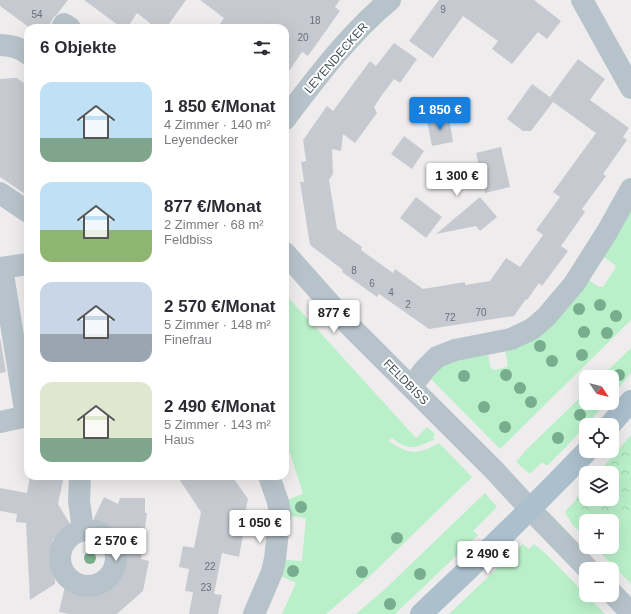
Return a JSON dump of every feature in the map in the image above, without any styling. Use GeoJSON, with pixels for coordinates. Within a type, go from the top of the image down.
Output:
{"type":"FeatureCollection","features":[{"type":"Feature","properties":{"kind":"main road"},"geometry":{"type":"LineString","coordinates":[[616,418],[631,401]]}},
{"type":"Feature","properties":{"kind":"main road"},"geometry":{"type":"LineString","coordinates":[[421,614],[550,490],[580,458]]}},
{"type":"Feature","properties":{"kind":"street","name":"LEYENDECKER"},"geometry":{"type":"LineString","coordinates":[[289,114],[317,77],[353,36],[390,0]]}},
{"type":"Feature","properties":{"kind":"street"},"geometry":{"type":"LineString","coordinates":[[582,0],[631,88]]}},
{"type":"Feature","properties":{"kind":"street"},"geometry":{"type":"LineString","coordinates":[[0,45],[12,46],[24,51]]}},
{"type":"Feature","properties":{"kind":"street"},"geometry":{"type":"LineString","coordinates":[[411,387],[425,369],[437,357],[455,350],[511,340],[532,329],[546,317],[574,284],[607,232],[631,189]]}},
{"type":"Feature","properties":{"kind":"street"},"geometry":{"type":"LineString","coordinates":[[0,192],[24,209]]}},
{"type":"Feature","properties":{"kind":"street","name":"FELDBISS"},"geometry":{"type":"LineString","coordinates":[[289,258],[348,324],[495,471],[581,562]]}},
{"type":"Feature","properties":{"kind":"street"},"geometry":{"type":"LineString","coordinates":[[24,265],[1,268],[24,399]]}},
{"type":"Feature","properties":{"kind":"street"},"geometry":{"type":"LineString","coordinates":[[0,422],[24,417]]}},
{"type":"Feature","properties":{"kind":"street"},"geometry":{"type":"LineString","coordinates":[[80,480],[79,501],[83,530]]}},
{"type":"Feature","properties":{"kind":"street"},"geometry":{"type":"LineString","coordinates":[[254,614],[272,572],[275,559],[280,512],[270,480]]}},
{"type":"Feature","properties":{"kind":"street"},"geometry":{"type":"LineString","coordinates":[[619,600],[631,613]]}},
{"type":"Feature","properties":{"kind":"green space"},"geometry":{"type":"Polygon","coordinates":[[[631,208],[631,320],[500,449],[431,379],[449,360],[488,354],[492,369],[494,370],[507,367],[508,363],[506,351],[589,280],[599,287],[603,287],[616,267],[604,257],[631,208]]]}},
{"type":"Feature","properties":{"kind":"green space"},"geometry":{"type":"Polygon","coordinates":[[[289,298],[416,438],[427,427],[435,434],[433,437],[435,439],[423,445],[413,447],[404,445],[392,438],[389,441],[402,449],[413,452],[425,450],[439,443],[472,477],[371,575],[326,614],[282,614],[296,583],[281,576],[284,561],[302,561],[306,518],[289,515],[287,501],[303,494],[290,453],[289,298]]]}},
{"type":"Feature","properties":{"kind":"green space"},"geometry":{"type":"Polygon","coordinates":[[[631,348],[631,373],[619,388],[619,370],[608,370],[631,348]]]}},
{"type":"Feature","properties":{"kind":"green space"},"geometry":{"type":"Polygon","coordinates":[[[579,399],[579,410],[600,410],[592,418],[579,418],[579,433],[547,466],[542,462],[530,474],[516,462],[523,453],[579,399]]]}},
{"type":"Feature","properties":{"kind":"green space"},"geometry":{"type":"Polygon","coordinates":[[[631,435],[631,514],[619,516],[619,514],[579,514],[579,517],[565,512],[579,495],[579,506],[619,506],[619,466],[604,466],[611,458],[619,458],[619,449],[631,435]]]}},
{"type":"Feature","properties":{"kind":"green space"},"geometry":{"type":"Polygon","coordinates":[[[485,493],[497,507],[473,531],[478,535],[395,614],[356,614],[384,590],[485,493]]]}},
{"type":"Feature","properties":{"kind":"green space"},"geometry":{"type":"Polygon","coordinates":[[[565,512],[579,517],[579,531],[572,524],[565,512]]]}},
{"type":"Feature","properties":{"kind":"green space"},"geometry":{"type":"Polygon","coordinates":[[[631,514],[631,584],[619,572],[619,562],[610,562],[602,554],[619,554],[619,516],[631,514]]]}},
{"type":"Feature","properties":{"kind":"green space"},"geometry":{"type":"Polygon","coordinates":[[[523,544],[529,549],[534,544],[579,588],[579,602],[593,602],[605,614],[449,614],[523,544]]]}},
{"type":"Feature","properties":{"kind":"building"},"geometry":{"type":"Polygon","coordinates":[[[0,0],[68,0],[50,24],[25,24],[0,6],[0,0]]]}},
{"type":"Feature","properties":{"kind":"building"},"geometry":{"type":"Polygon","coordinates":[[[84,0],[186,0],[169,24],[151,24],[137,13],[130,24],[117,24],[84,0]]]}},
{"type":"Feature","properties":{"kind":"building"},"geometry":{"type":"Polygon","coordinates":[[[200,0],[340,0],[335,7],[340,11],[308,56],[302,52],[289,71],[289,24],[220,24],[224,18],[200,0]]]}},
{"type":"Feature","properties":{"kind":"building"},"geometry":{"type":"Polygon","coordinates":[[[439,0],[534,0],[561,21],[547,39],[538,32],[512,64],[492,49],[498,41],[463,16],[433,58],[409,41],[439,0]]]}},
{"type":"Feature","properties":{"kind":"building"},"geometry":{"type":"Polygon","coordinates":[[[394,43],[417,59],[400,83],[394,79],[382,95],[374,107],[377,113],[355,143],[343,134],[341,151],[332,149],[333,174],[329,180],[337,229],[362,247],[361,250],[393,273],[395,269],[423,289],[465,282],[465,285],[490,281],[506,258],[520,267],[543,235],[536,230],[560,197],[553,192],[596,133],[553,102],[531,131],[523,131],[507,119],[532,84],[550,97],[578,59],[605,79],[590,100],[629,128],[623,137],[627,140],[603,174],[606,176],[582,209],[585,212],[561,246],[568,251],[542,286],[539,283],[514,316],[429,329],[379,294],[377,297],[342,272],[343,270],[310,245],[300,182],[304,182],[301,162],[306,161],[303,140],[327,106],[333,111],[370,61],[376,66],[394,43]]]}},
{"type":"Feature","properties":{"kind":"building"},"geometry":{"type":"Polygon","coordinates":[[[17,78],[24,83],[24,193],[0,177],[0,79],[17,78]]]}},
{"type":"Feature","properties":{"kind":"building"},"geometry":{"type":"Polygon","coordinates":[[[449,117],[453,142],[432,146],[427,121],[449,117]]]}},
{"type":"Feature","properties":{"kind":"building"},"geometry":{"type":"Polygon","coordinates":[[[404,136],[424,151],[412,169],[391,154],[404,136]]]}},
{"type":"Feature","properties":{"kind":"building"},"geometry":{"type":"Polygon","coordinates":[[[501,147],[510,187],[485,193],[476,153],[501,147]]]}},
{"type":"Feature","properties":{"kind":"building"},"geometry":{"type":"Polygon","coordinates":[[[416,197],[442,217],[426,238],[400,218],[416,197]]]}},
{"type":"Feature","properties":{"kind":"building"},"geometry":{"type":"Polygon","coordinates":[[[480,197],[497,217],[480,231],[476,226],[436,234],[480,197]]]}},
{"type":"Feature","properties":{"kind":"building"},"geometry":{"type":"Polygon","coordinates":[[[0,337],[6,372],[0,373],[0,337]]]}},
{"type":"Feature","properties":{"kind":"building"},"geometry":{"type":"Polygon","coordinates":[[[29,480],[63,480],[58,504],[70,524],[70,530],[53,539],[55,584],[30,600],[26,523],[16,522],[17,514],[0,511],[0,488],[27,493],[29,480]]]}},
{"type":"Feature","properties":{"kind":"building"},"geometry":{"type":"Polygon","coordinates":[[[180,480],[235,480],[248,499],[245,513],[247,514],[239,557],[222,553],[214,594],[222,595],[218,614],[189,614],[193,592],[185,591],[189,569],[179,567],[183,546],[194,548],[201,512],[180,480]]]}},
{"type":"Feature","properties":{"kind":"building"},"geometry":{"type":"Polygon","coordinates":[[[104,497],[118,504],[120,498],[145,498],[145,513],[147,513],[141,559],[149,561],[143,591],[117,614],[69,614],[59,612],[65,586],[99,594],[120,577],[127,537],[94,521],[104,497]]]}}]}
